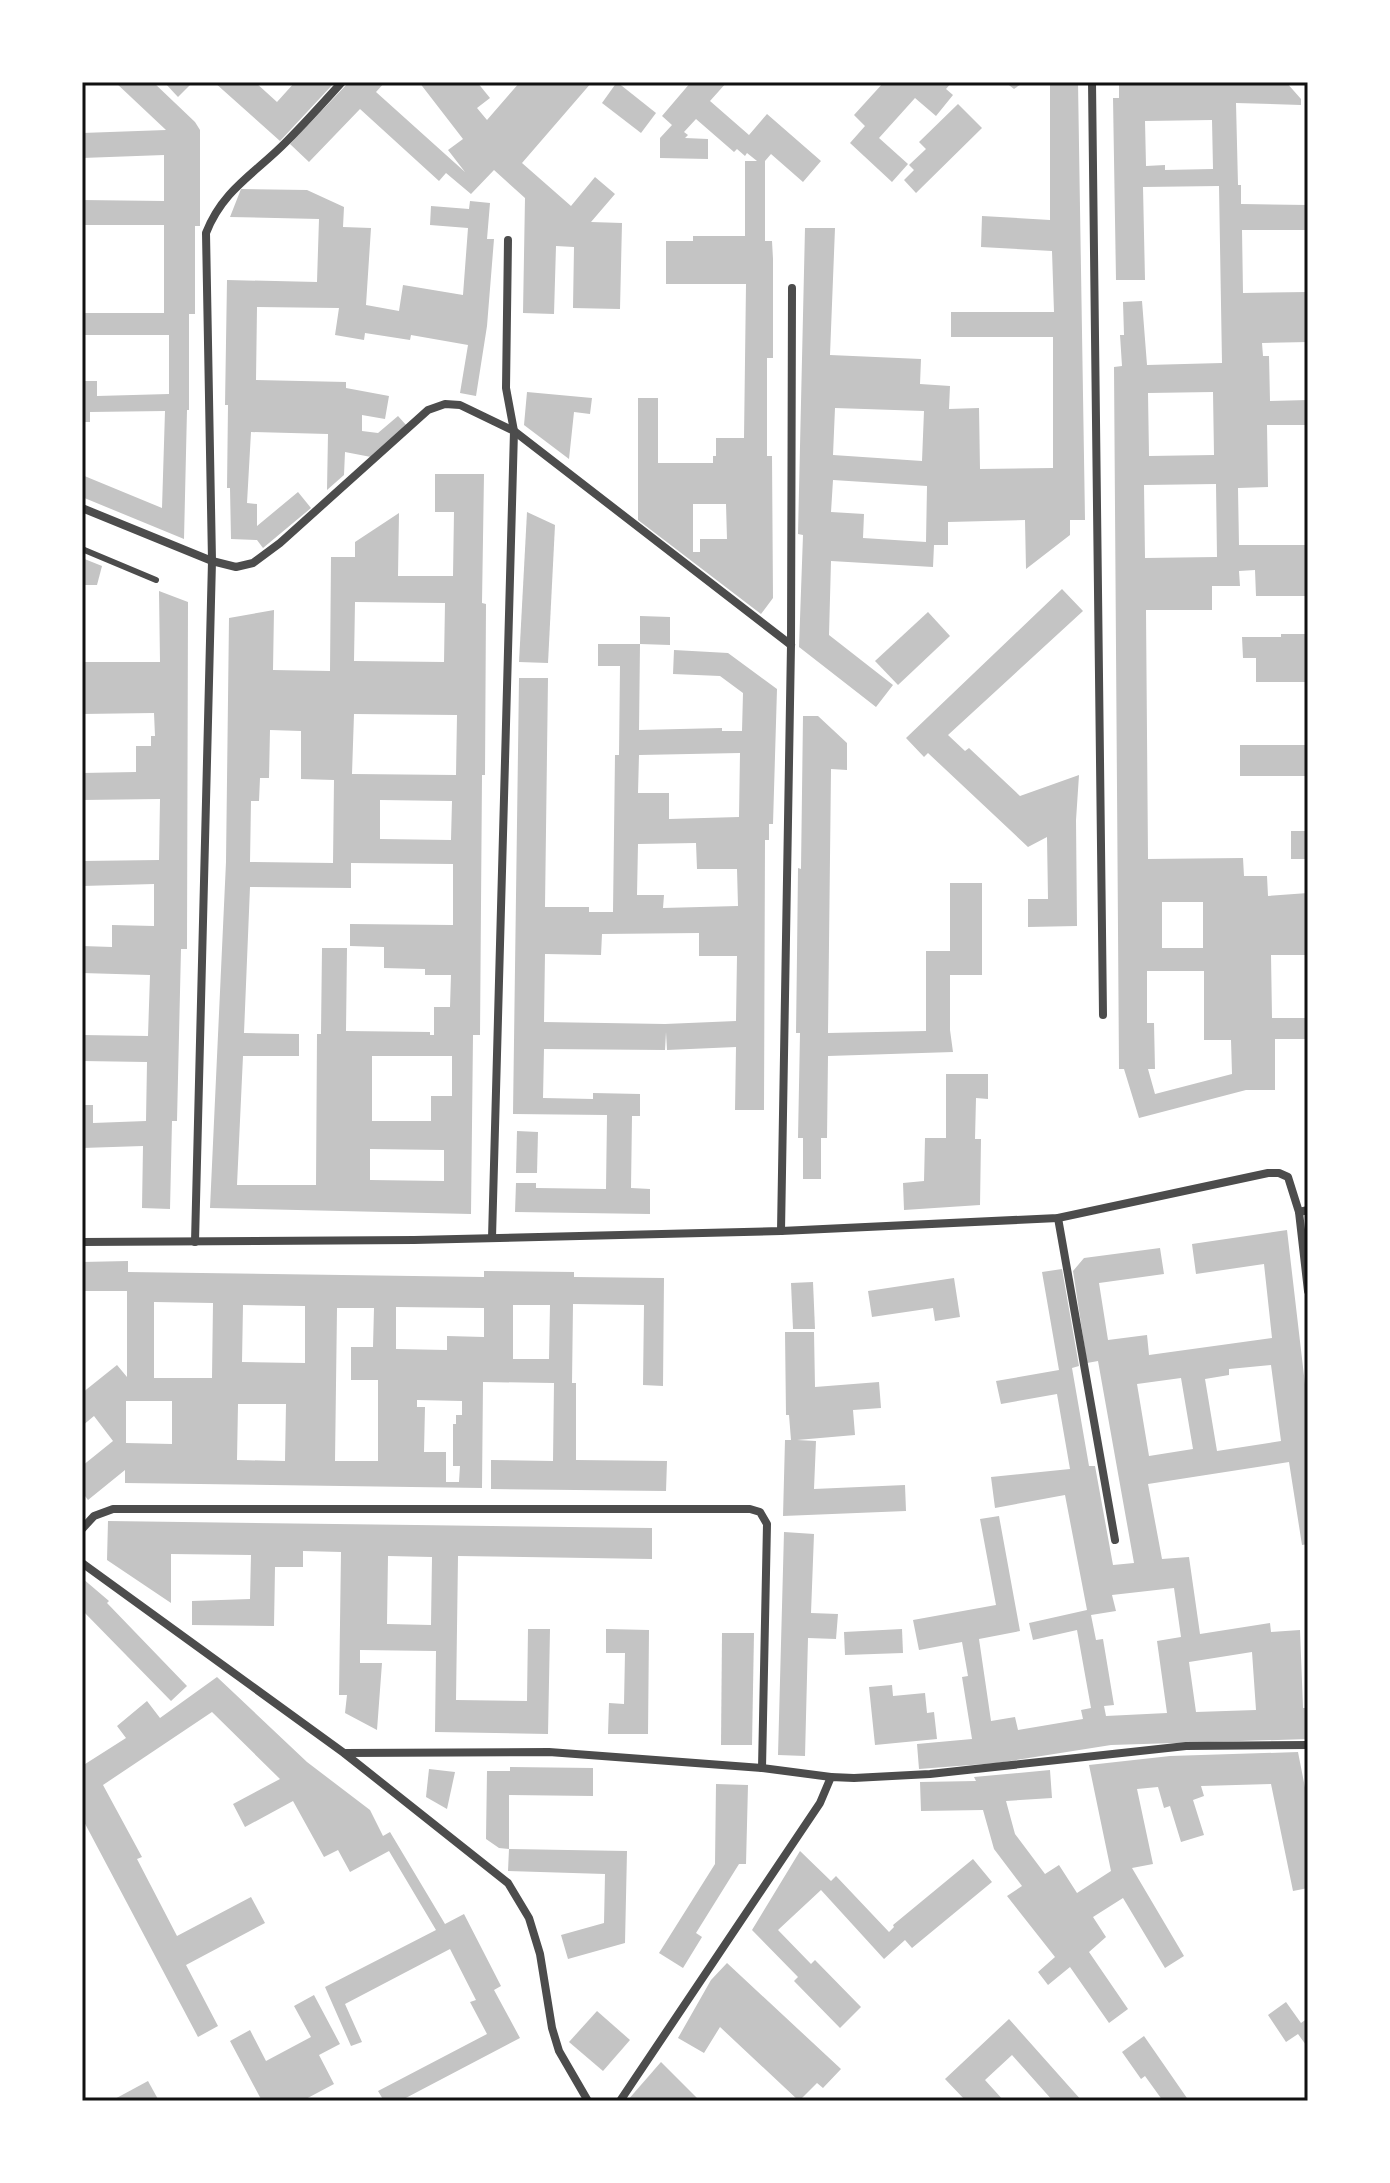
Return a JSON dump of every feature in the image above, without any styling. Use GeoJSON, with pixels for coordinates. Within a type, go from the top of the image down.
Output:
{"type":"FeatureCollection","features":[{"type":"Feature","properties":{"kind":"street"},"geometry":{"type":"LineString","coordinates":[[195,1242],[212,561],[206,233],[227,194],[286,143],[342,82]]}},
{"type":"Feature","properties":{"kind":"street"},"geometry":{"type":"LineString","coordinates":[[1092,82],[1103,1015]]}},
{"type":"Feature","properties":{"kind":"street"},"geometry":{"type":"LineString","coordinates":[[492,1238],[514,431],[506,388],[508,240]]}},
{"type":"Feature","properties":{"kind":"street"},"geometry":{"type":"LineString","coordinates":[[781,1231],[791,645],[792,288]]}},
{"type":"Feature","properties":{"kind":"street"},"geometry":{"type":"LineString","coordinates":[[82,508],[212,561],[236,567],[253,563],[280,543],[428,410],[445,404],[460,405],[514,431],[791,645]]}},
{"type":"Feature","properties":{"kind":"street"},"geometry":{"type":"LineString","coordinates":[[82,1242],[492,1238],[781,1231],[1058,1218],[1279,1173],[1288,1177],[1303,1211],[1308,1291]]}},
{"type":"Feature","properties":{"kind":"street"},"geometry":{"type":"LineString","coordinates":[[1058,1218],[1115,1540]]}},
{"type":"Feature","properties":{"kind":"street"},"geometry":{"type":"LineString","coordinates":[[82,1529],[94,1516],[113,1509],[750,1509],[760,1512],[767,1524],[762,1768]]}},
{"type":"Feature","properties":{"kind":"street"},"geometry":{"type":"LineString","coordinates":[[82,1563],[344,1753],[508,1883],[529,1918],[537,1942],[559,2051],[588,2101]]}},
{"type":"Feature","properties":{"kind":"street"},"geometry":{"type":"LineString","coordinates":[[344,1753],[549,1752],[854,1778],[930,1774],[1186,1746],[1308,1745]]}},
{"type":"Feature","properties":{"kind":"street"},"geometry":{"type":"LineString","coordinates":[[620,2101],[820,1803],[831,1777]]}},
{"type":"Feature","properties":{"kind":"lane"},"geometry":{"type":"LineString","coordinates":[[82,549],[156,580]]}},
{"type":"Feature","properties":{"kind":"building"},"geometry":{"type":"Polygon","coordinates":[[[115,82],[153,82],[200,130],[200,226],[195,226],[195,314],[189,314],[184,539],[82,497],[82,475],[162,508],[165,411],[90,412],[90,422],[82,422],[82,381],[97,381],[97,396],[169,394],[169,335],[83,335],[82,332],[84,313],[164,313],[164,225],[82,225],[82,200],[164,201],[164,155],[82,158],[82,133],[166,130],[115,82]]]}},
{"type":"Feature","properties":{"kind":"building"},"geometry":{"type":"Polygon","coordinates":[[[164,82],[193,82],[178,97],[164,82]]]}},
{"type":"Feature","properties":{"kind":"building"},"geometry":{"type":"Polygon","coordinates":[[[214,82],[255,82],[277,102],[295,82],[335,82],[280,141],[214,82]]]}},
{"type":"Feature","properties":{"kind":"building"},"geometry":{"type":"Polygon","coordinates":[[[349,82],[385,82],[376,92],[465,172],[448,150],[463,139],[419,82],[477,82],[490,98],[477,108],[487,120],[520,82],[592,82],[522,163],[571,206],[595,177],[615,194],[591,222],[622,223],[620,309],[573,308],[574,247],[556,246],[554,314],[523,313],[525,198],[494,170],[471,194],[446,173],[439,181],[360,109],[309,162],[290,144],[349,82]]]}},
{"type":"Feature","properties":{"kind":"building"},"geometry":{"type":"Polygon","coordinates":[[[617,82],[656,113],[641,133],[602,103],[617,82]]]}},
{"type":"Feature","properties":{"kind":"building"},"geometry":{"type":"Polygon","coordinates":[[[691,82],[727,82],[710,101],[749,135],[767,114],[821,161],[803,182],[771,154],[765,161],[765,241],[772,241],[773,259],[773,358],[767,358],[767,456],[772,456],[773,598],[761,614],[638,520],[638,398],[658,398],[658,463],[713,463],[716,438],[744,438],[746,284],[666,284],[666,241],[693,241],[693,236],[745,236],[745,161],[757,161],[737,149],[734,152],[696,119],[684,132],[688,135],[685,138],[708,139],[708,159],[660,158],[660,138],[672,125],[662,116],[691,82]],[[693,504],[693,552],[700,552],[700,539],[727,539],[726,504],[693,504]]]}},
{"type":"Feature","properties":{"kind":"building"},"geometry":{"type":"Polygon","coordinates":[[[884,82],[952,82],[946,89],[953,95],[936,116],[915,98],[879,138],[908,164],[892,182],[850,143],[865,126],[854,115],[884,82]]]}},
{"type":"Feature","properties":{"kind":"building"},"geometry":{"type":"Polygon","coordinates":[[[1005,82],[1024,82],[1014,89],[1005,82]]]}},
{"type":"Feature","properties":{"kind":"building"},"geometry":{"type":"Polygon","coordinates":[[[1050,82],[1078,82],[1085,520],[1070,520],[1070,535],[1026,569],[1025,520],[948,522],[948,545],[934,545],[933,567],[831,561],[829,635],[893,685],[876,707],[799,647],[803,535],[798,534],[805,228],[835,228],[830,355],[921,359],[920,384],[950,386],[949,409],[979,408],[980,469],[1053,468],[1053,337],[951,337],[951,312],[1054,312],[1052,251],[981,247],[982,216],[1050,220],[1050,82]],[[835,408],[833,455],[922,461],[924,411],[835,408]],[[833,480],[831,512],[864,514],[863,538],[926,542],[927,486],[833,480]]]}},
{"type":"Feature","properties":{"kind":"building"},"geometry":{"type":"Polygon","coordinates":[[[1286,82],[1301,99],[1301,105],[1236,103],[1241,204],[1308,205],[1308,230],[1242,230],[1243,293],[1308,292],[1308,342],[1262,343],[1263,356],[1269,356],[1270,401],[1308,400],[1308,425],[1267,425],[1268,487],[1238,488],[1239,545],[1308,545],[1308,596],[1256,596],[1255,570],[1239,571],[1240,586],[1212,586],[1212,610],[1146,610],[1148,859],[1243,858],[1244,876],[1267,876],[1268,896],[1308,893],[1308,955],[1271,955],[1272,1018],[1308,1018],[1308,1039],[1275,1039],[1275,1090],[1246,1090],[1139,1118],[1124,1069],[1119,1069],[1114,367],[1122,366],[1120,335],[1124,335],[1123,302],[1142,301],[1147,365],[1222,363],[1219,186],[1143,187],[1145,280],[1116,280],[1113,98],[1119,98],[1119,84],[1286,82]],[[1212,120],[1145,121],[1146,166],[1165,165],[1165,170],[1213,169],[1212,120]],[[1213,392],[1148,393],[1149,456],[1214,455],[1213,392]],[[1216,484],[1144,485],[1145,558],[1217,557],[1216,484]],[[1162,902],[1162,948],[1203,948],[1203,902],[1162,902]],[[1147,971],[1147,1023],[1154,1023],[1155,1069],[1148,1069],[1155,1094],[1232,1074],[1231,1040],[1204,1040],[1204,971],[1147,971]]]}},
{"type":"Feature","properties":{"kind":"building"},"geometry":{"type":"Polygon","coordinates":[[[958,104],[982,128],[916,193],[904,180],[914,170],[909,165],[926,149],[919,142],[958,104]]]}},
{"type":"Feature","properties":{"kind":"building"},"geometry":{"type":"Polygon","coordinates":[[[241,189],[307,190],[344,207],[343,227],[371,228],[366,305],[399,311],[403,285],[463,295],[468,228],[430,225],[431,206],[469,209],[470,201],[490,203],[487,239],[494,239],[487,326],[476,396],[460,393],[468,345],[411,335],[410,340],[365,333],[364,340],[335,335],[339,308],[257,307],[256,380],[346,382],[346,388],[389,396],[385,419],[362,415],[362,431],[378,433],[398,416],[407,426],[371,457],[345,452],[344,475],[327,490],[328,434],[251,432],[247,503],[257,504],[257,526],[298,492],[311,508],[263,548],[257,540],[231,539],[230,488],[227,488],[228,405],[225,405],[227,280],[317,282],[319,219],[230,217],[241,189]]]}},
{"type":"Feature","properties":{"kind":"building"},"geometry":{"type":"Polygon","coordinates":[[[527,392],[592,398],[590,414],[574,412],[569,459],[524,425],[527,392]]]}},
{"type":"Feature","properties":{"kind":"building"},"geometry":{"type":"Polygon","coordinates":[[[435,474],[484,474],[482,603],[486,604],[485,775],[482,775],[480,1035],[473,1035],[471,1214],[210,1208],[226,862],[229,618],[274,610],[273,670],[330,671],[331,557],[355,557],[355,542],[399,513],[398,576],[453,576],[454,512],[435,512],[435,474]],[[355,602],[354,661],[444,662],[445,603],[355,602]],[[354,714],[352,774],[456,775],[457,715],[354,714]],[[270,730],[269,778],[260,778],[259,801],[251,801],[250,862],[333,863],[334,780],[301,779],[301,731],[270,730]],[[380,800],[380,839],[451,840],[452,801],[380,800]],[[351,863],[351,888],[250,887],[244,1033],[299,1034],[299,1056],[243,1056],[237,1185],[316,1185],[317,1034],[321,1034],[322,948],[347,948],[346,1031],[430,1032],[434,1035],[434,1007],[450,1007],[451,975],[425,975],[425,969],[384,968],[384,947],[350,946],[350,924],[453,925],[453,864],[351,863]],[[372,1056],[372,1121],[431,1121],[431,1096],[452,1096],[452,1056],[372,1056]],[[370,1149],[370,1180],[444,1181],[444,1150],[370,1149]]]}},
{"type":"Feature","properties":{"kind":"building"},"geometry":{"type":"Polygon","coordinates":[[[527,512],[555,525],[548,663],[519,662],[527,512]]]}},
{"type":"Feature","properties":{"kind":"building"},"geometry":{"type":"Polygon","coordinates":[[[82,558],[102,566],[97,585],[82,585],[82,558]]]}},
{"type":"Feature","properties":{"kind":"building"},"geometry":{"type":"Polygon","coordinates":[[[1062,589],[1083,611],[948,735],[965,751],[969,748],[1020,796],[1079,775],[1076,820],[1077,926],[1028,927],[1028,899],[1048,899],[1047,837],[1028,847],[928,753],[924,757],[906,738],[1062,589]]]}},
{"type":"Feature","properties":{"kind":"building"},"geometry":{"type":"Polygon","coordinates":[[[159,591],[188,602],[187,949],[181,949],[177,1121],[172,1121],[170,1209],[142,1208],[143,1146],[82,1148],[82,1105],[93,1105],[93,1123],[146,1121],[147,1062],[82,1061],[82,1035],[148,1036],[150,975],[82,973],[82,946],[112,947],[112,925],[154,926],[154,884],[82,886],[82,861],[159,860],[160,799],[82,800],[82,773],[136,772],[136,746],[151,746],[151,736],[155,736],[154,713],[82,714],[82,662],[160,662],[159,591]]]}},
{"type":"Feature","properties":{"kind":"building"},"geometry":{"type":"Polygon","coordinates":[[[928,612],[950,636],[898,685],[875,661],[928,612]]]}},
{"type":"Feature","properties":{"kind":"building"},"geometry":{"type":"Polygon","coordinates":[[[640,616],[670,617],[670,645],[640,644],[640,616]]]}},
{"type":"Feature","properties":{"kind":"building"},"geometry":{"type":"Polygon","coordinates":[[[1281,634],[1308,634],[1308,682],[1256,682],[1256,658],[1243,658],[1242,637],[1281,637],[1281,634]]]}},
{"type":"Feature","properties":{"kind":"building"},"geometry":{"type":"Polygon","coordinates":[[[598,644],[640,644],[639,730],[722,728],[722,731],[742,731],[743,693],[720,676],[673,674],[674,650],[728,653],[777,689],[773,824],[769,824],[769,840],[765,840],[764,1110],[735,1110],[736,1047],[667,1050],[666,1032],[665,1050],[544,1049],[543,1098],[593,1099],[593,1093],[640,1094],[640,1116],[632,1116],[631,1188],[650,1189],[650,1214],[515,1212],[516,1183],[536,1183],[536,1188],[606,1189],[607,1115],[513,1114],[519,678],[548,678],[545,907],[589,907],[589,912],[613,912],[615,755],[619,755],[620,666],[598,666],[598,644]],[[740,753],[639,755],[638,793],[669,793],[669,819],[739,817],[740,753]],[[696,843],[638,844],[637,895],[664,895],[663,908],[738,906],[737,869],[697,869],[696,843]],[[699,933],[602,934],[601,955],[545,954],[544,1022],[665,1024],[736,1021],[737,956],[699,956],[699,933]]]}},
{"type":"Feature","properties":{"kind":"building"},"geometry":{"type":"Polygon","coordinates":[[[803,716],[818,716],[847,743],[847,770],[831,769],[828,1033],[926,1031],[926,951],[950,951],[950,883],[982,883],[982,975],[950,975],[953,1052],[828,1056],[827,1138],[821,1138],[821,1179],[803,1179],[803,1138],[798,1138],[800,1033],[796,1033],[803,716]]]}},
{"type":"Feature","properties":{"kind":"building"},"geometry":{"type":"Polygon","coordinates":[[[1240,745],[1308,745],[1308,776],[1240,776],[1240,745]]]}},
{"type":"Feature","properties":{"kind":"building"},"geometry":{"type":"Polygon","coordinates":[[[1291,831],[1308,831],[1308,859],[1291,859],[1291,831]]]}},
{"type":"Feature","properties":{"kind":"building"},"geometry":{"type":"Polygon","coordinates":[[[946,1074],[988,1074],[988,1099],[976,1098],[975,1139],[981,1139],[980,1205],[904,1210],[903,1183],[924,1181],[925,1138],[946,1138],[946,1074]]]}},
{"type":"Feature","properties":{"kind":"building"},"geometry":{"type":"Polygon","coordinates":[[[517,1131],[538,1132],[537,1173],[516,1173],[517,1131]]]}},
{"type":"Feature","properties":{"kind":"building"},"geometry":{"type":"Polygon","coordinates":[[[1287,1230],[1308,1410],[1308,1544],[1302,1545],[1289,1462],[1148,1484],[1162,1559],[1189,1557],[1200,1634],[1270,1623],[1271,1632],[1300,1630],[1303,1708],[1308,1708],[1308,1739],[1111,1745],[997,1763],[919,1769],[917,1744],[972,1739],[962,1677],[968,1676],[962,1642],[919,1650],[913,1620],[996,1605],[980,1519],[999,1516],[1020,1631],[979,1639],[991,1721],[1015,1717],[1018,1730],[1083,1719],[1081,1710],[1091,1708],[1077,1630],[1033,1640],[1029,1623],[1087,1610],[1065,1495],[995,1508],[991,1477],[1070,1469],[1057,1394],[1001,1404],[996,1381],[1059,1370],[1042,1272],[1062,1269],[1079,1366],[1072,1368],[1089,1466],[1095,1466],[1113,1565],[1134,1563],[1098,1361],[1087,1363],[1073,1271],[1084,1258],[1160,1248],[1164,1274],[1099,1283],[1108,1340],[1147,1335],[1149,1355],[1272,1338],[1264,1264],[1196,1274],[1192,1244],[1287,1230]],[[1271,1365],[1229,1369],[1229,1375],[1205,1379],[1217,1451],[1281,1441],[1271,1365]],[[1181,1378],[1137,1384],[1149,1456],[1193,1449],[1181,1378]],[[1174,1588],[1112,1595],[1116,1611],[1091,1615],[1096,1640],[1103,1639],[1114,1705],[1104,1706],[1106,1716],[1167,1713],[1157,1641],[1181,1637],[1174,1588]],[[1252,1652],[1189,1662],[1196,1712],[1256,1710],[1252,1652]]]}},
{"type":"Feature","properties":{"kind":"building"},"geometry":{"type":"Polygon","coordinates":[[[128,1261],[128,1272],[484,1277],[484,1271],[574,1272],[574,1277],[664,1278],[663,1386],[643,1385],[644,1305],[573,1304],[572,1383],[576,1383],[576,1460],[667,1461],[666,1491],[491,1489],[491,1460],[553,1461],[554,1383],[483,1382],[482,1488],[125,1483],[125,1470],[88,1500],[82,1492],[82,1466],[113,1441],[94,1416],[82,1426],[82,1393],[117,1365],[127,1377],[127,1291],[82,1291],[82,1262],[128,1261]],[[154,1302],[154,1378],[212,1378],[213,1303],[154,1302]],[[243,1305],[242,1362],[305,1363],[305,1306],[243,1305]],[[513,1305],[513,1359],[549,1359],[550,1305],[513,1305]],[[396,1307],[396,1349],[447,1350],[447,1336],[484,1337],[484,1308],[396,1307]],[[337,1308],[335,1461],[378,1461],[378,1380],[351,1380],[351,1347],[373,1347],[374,1308],[337,1308]],[[417,1400],[417,1407],[425,1407],[424,1452],[446,1452],[446,1482],[459,1482],[460,1466],[453,1466],[453,1424],[456,1424],[456,1415],[462,1415],[462,1401],[417,1400]],[[126,1401],[126,1443],[172,1444],[172,1401],[126,1401]],[[238,1404],[237,1460],[285,1461],[286,1404],[238,1404]]]}},
{"type":"Feature","properties":{"kind":"building"},"geometry":{"type":"Polygon","coordinates":[[[954,1278],[960,1317],[935,1321],[933,1308],[872,1317],[868,1291],[954,1278]]]}},
{"type":"Feature","properties":{"kind":"building"},"geometry":{"type":"Polygon","coordinates":[[[813,1282],[815,1329],[793,1329],[791,1283],[813,1282]]]}},
{"type":"Feature","properties":{"kind":"building"},"geometry":{"type":"Polygon","coordinates":[[[785,1332],[814,1332],[815,1387],[879,1382],[881,1408],[853,1410],[855,1435],[797,1440],[816,1441],[814,1489],[905,1485],[906,1511],[783,1516],[785,1440],[791,1440],[789,1415],[786,1415],[785,1332]]]}},
{"type":"Feature","properties":{"kind":"building"},"geometry":{"type":"Polygon","coordinates":[[[108,1521],[652,1528],[652,1559],[458,1556],[456,1700],[527,1701],[528,1629],[550,1629],[548,1734],[435,1732],[436,1651],[360,1650],[360,1663],[382,1663],[377,1730],[345,1713],[347,1695],[339,1695],[341,1552],[303,1551],[303,1567],[275,1567],[274,1626],[192,1625],[192,1601],[250,1599],[251,1555],[171,1554],[171,1603],[107,1560],[108,1521]],[[388,1556],[387,1624],[431,1625],[432,1557],[388,1556]]]}},
{"type":"Feature","properties":{"kind":"building"},"geometry":{"type":"Polygon","coordinates":[[[784,1532],[814,1534],[811,1613],[838,1614],[836,1639],[808,1638],[805,1756],[778,1755],[784,1532]]]}},
{"type":"Feature","properties":{"kind":"building"},"geometry":{"type":"Polygon","coordinates":[[[82,1578],[109,1601],[107,1603],[187,1686],[171,1701],[82,1610],[82,1578]]]}},
{"type":"Feature","properties":{"kind":"building"},"geometry":{"type":"Polygon","coordinates":[[[606,1629],[649,1630],[648,1734],[608,1734],[609,1703],[624,1704],[625,1653],[606,1653],[606,1629]]]}},
{"type":"Feature","properties":{"kind":"building"},"geometry":{"type":"Polygon","coordinates":[[[902,1629],[903,1653],[845,1655],[844,1632],[902,1629]]]}},
{"type":"Feature","properties":{"kind":"building"},"geometry":{"type":"Polygon","coordinates":[[[722,1633],[754,1633],[752,1745],[721,1745],[722,1633]]]}},
{"type":"Feature","properties":{"kind":"building"},"geometry":{"type":"Polygon","coordinates":[[[217,1677],[307,1762],[370,1810],[383,1836],[390,1832],[445,1924],[464,1914],[501,1986],[494,1990],[520,2038],[400,2101],[384,2101],[378,2091],[487,2034],[470,2002],[476,2000],[450,1949],[345,2004],[362,2042],[351,2046],[325,1987],[436,1930],[389,1851],[350,1872],[338,1850],[324,1857],[293,1801],[245,1827],[233,1804],[280,1779],[212,1712],[103,1785],[142,1857],[137,1859],[177,1936],[251,1897],[265,1923],[186,1965],[218,2026],[198,2037],[82,1818],[82,1766],[126,1738],[117,1726],[147,1701],[160,1718],[217,1677]]]}},
{"type":"Feature","properties":{"kind":"building"},"geometry":{"type":"Polygon","coordinates":[[[892,1685],[893,1696],[925,1693],[927,1713],[934,1712],[937,1739],[875,1745],[869,1687],[892,1685]]]}},
{"type":"Feature","properties":{"kind":"building"},"geometry":{"type":"Polygon","coordinates":[[[1298,1752],[1308,1803],[1308,1888],[1293,1891],[1271,1784],[1201,1786],[1204,1796],[1193,1800],[1204,1835],[1181,1842],[1170,1806],[1164,1808],[1158,1787],[1137,1789],[1153,1864],[1132,1868],[1184,1956],[1165,1968],[1123,1898],[1093,1917],[1106,1937],[1089,1952],[1128,2009],[1109,2023],[1070,1967],[1048,1985],[1038,1972],[1055,1957],[1007,1896],[1022,1886],[994,1849],[983,1810],[921,1811],[920,1782],[976,1781],[974,1777],[1050,1770],[1052,1798],[1006,1801],[1015,1834],[1045,1874],[1059,1865],[1077,1893],[1111,1871],[1089,1765],[1170,1756],[1298,1752]]]}},
{"type":"Feature","properties":{"kind":"building"},"geometry":{"type":"Polygon","coordinates":[[[510,1767],[593,1768],[593,1796],[509,1795],[509,1849],[499,1848],[486,1839],[487,1771],[510,1771],[510,1767]]]}},
{"type":"Feature","properties":{"kind":"building"},"geometry":{"type":"Polygon","coordinates":[[[429,1769],[455,1772],[447,1809],[426,1797],[429,1769]]]}},
{"type":"Feature","properties":{"kind":"building"},"geometry":{"type":"Polygon","coordinates":[[[716,1784],[748,1785],[746,1864],[739,1864],[696,1933],[702,1937],[683,1968],[659,1953],[715,1864],[716,1784]]]}},
{"type":"Feature","properties":{"kind":"building"},"geometry":{"type":"Polygon","coordinates":[[[509,1849],[627,1851],[625,1943],[568,1959],[561,1935],[604,1923],[605,1874],[508,1871],[509,1849]]]}},
{"type":"Feature","properties":{"kind":"building"},"geometry":{"type":"Polygon","coordinates":[[[800,1851],[831,1881],[836,1876],[889,1932],[893,1925],[973,1859],[992,1882],[912,1948],[905,1940],[884,1959],[821,1890],[778,1930],[811,1964],[815,1960],[861,2007],[840,2028],[794,1981],[798,1977],[752,1930],[800,1851]]]}},
{"type":"Feature","properties":{"kind":"building"},"geometry":{"type":"Polygon","coordinates":[[[727,1963],[841,2069],[823,2088],[817,2083],[799,2101],[720,2027],[704,2053],[678,2038],[711,1980],[727,1963]]]}},
{"type":"Feature","properties":{"kind":"building"},"geometry":{"type":"Polygon","coordinates":[[[314,1995],[340,2044],[319,2055],[334,2084],[302,2101],[262,2101],[230,2041],[250,2030],[266,2061],[311,2037],[294,2006],[314,1995]]]}},
{"type":"Feature","properties":{"kind":"building"},"geometry":{"type":"Polygon","coordinates":[[[1286,2002],[1301,2023],[1308,2018],[1306,2045],[1298,2034],[1286,2042],[1268,2015],[1286,2002]]]}},
{"type":"Feature","properties":{"kind":"building"},"geometry":{"type":"Polygon","coordinates":[[[597,2011],[630,2040],[603,2071],[569,2042],[597,2011]]]}},
{"type":"Feature","properties":{"kind":"building"},"geometry":{"type":"Polygon","coordinates":[[[1009,2019],[1082,2101],[1053,2101],[1012,2055],[985,2080],[1004,2101],[966,2101],[945,2079],[1009,2019]]]}},
{"type":"Feature","properties":{"kind":"building"},"geometry":{"type":"Polygon","coordinates":[[[1144,2036],[1189,2101],[1163,2101],[1145,2076],[1141,2079],[1122,2052],[1144,2036]]]}},
{"type":"Feature","properties":{"kind":"building"},"geometry":{"type":"Polygon","coordinates":[[[661,2062],[700,2101],[627,2101],[661,2062]]]}},
{"type":"Feature","properties":{"kind":"building"},"geometry":{"type":"Polygon","coordinates":[[[148,2081],[159,2101],[111,2101],[148,2081]]]}}]}
